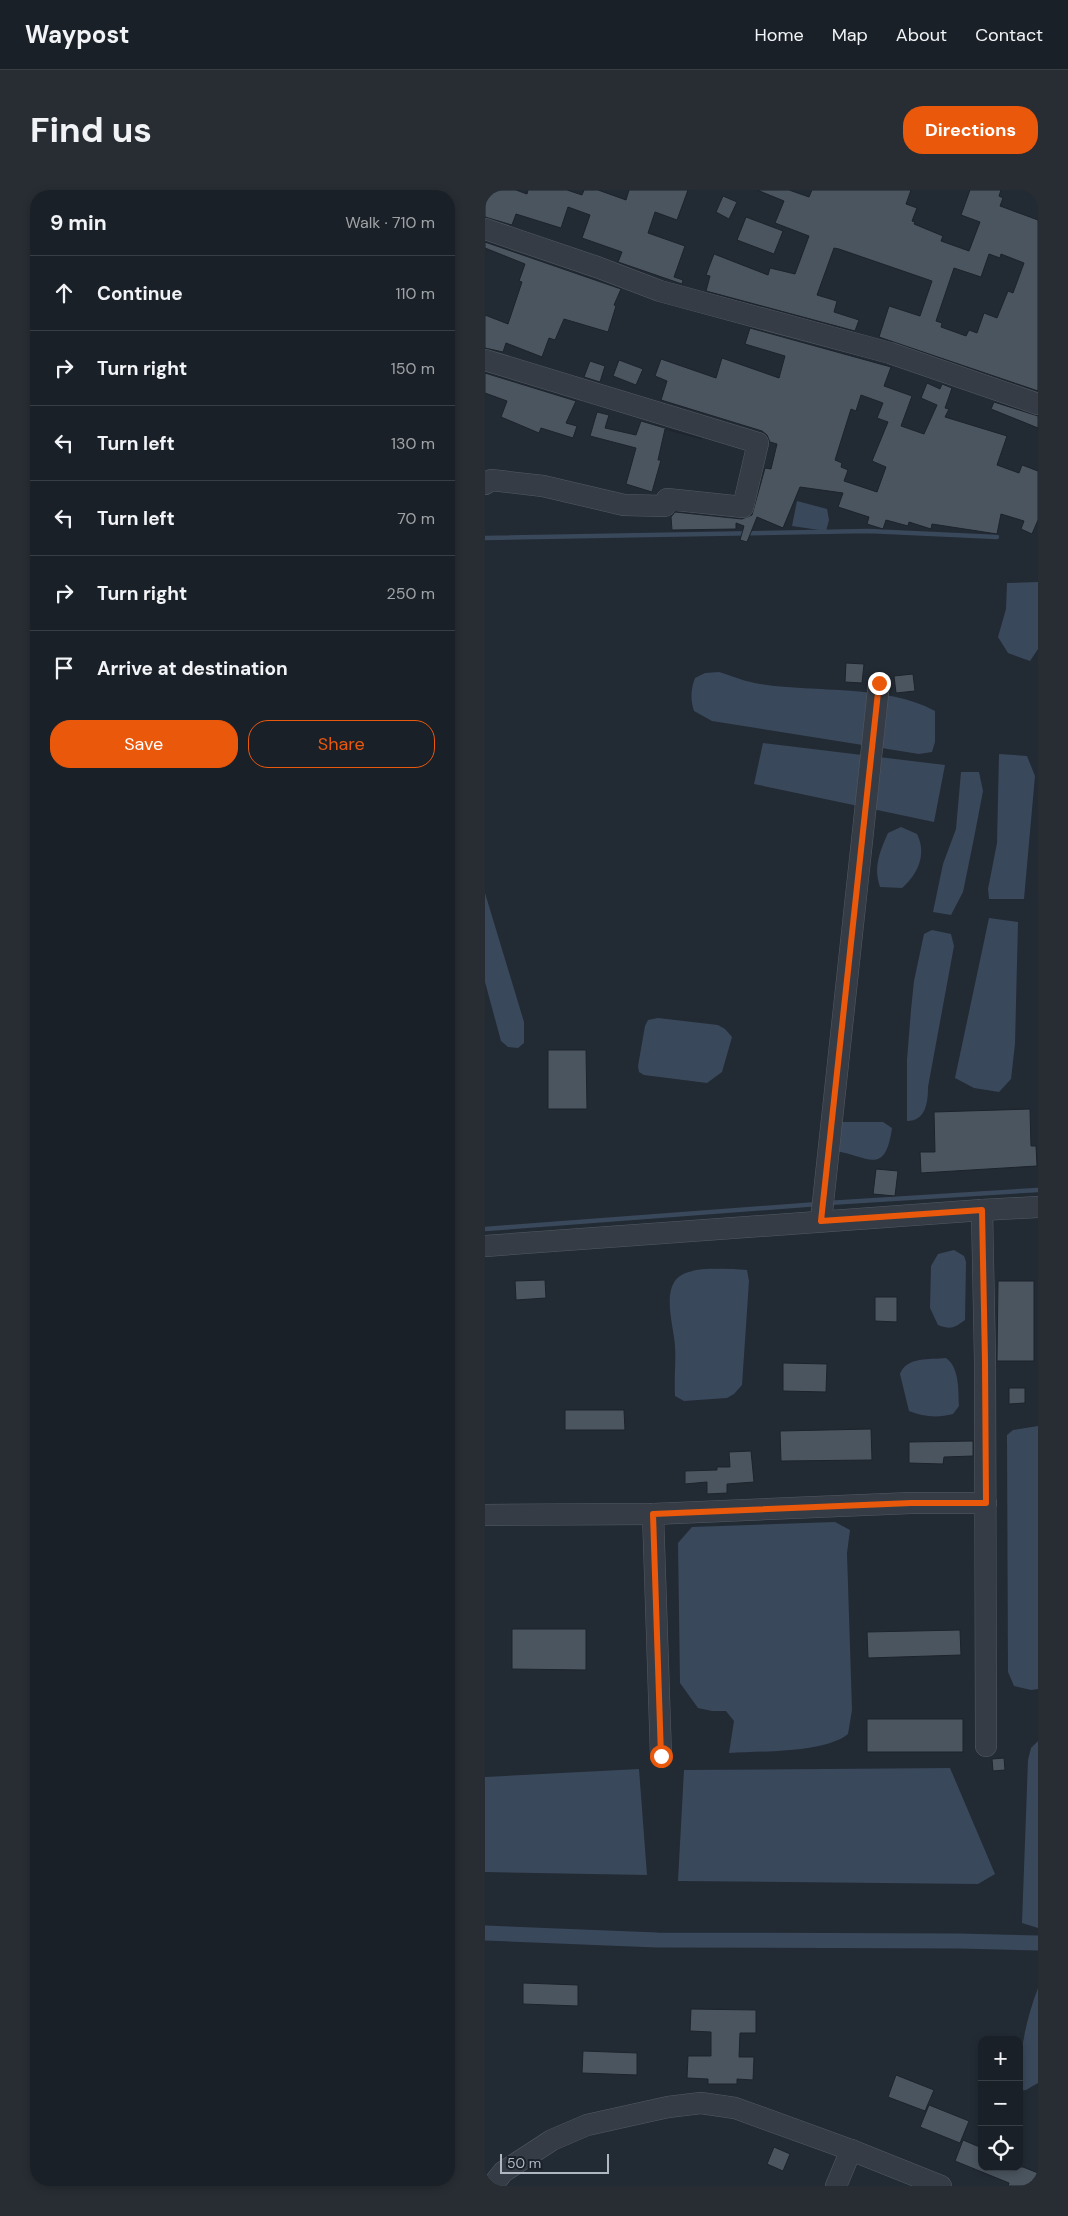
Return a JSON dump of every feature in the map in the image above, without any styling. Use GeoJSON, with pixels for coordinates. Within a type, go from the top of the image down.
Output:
{"type":"FeatureCollection","features":[{"type":"Feature","properties":{"kind":"street"},"geometry":{"type":"LineString","coordinates":[[485,229],[597,267],[660,291],[890,353],[1038,404]]}},
{"type":"Feature","properties":{"kind":"street"},"geometry":{"type":"LineString","coordinates":[[485,360],[758,444],[743,506],[667,499],[665,506],[624,505],[543,486],[491,480],[485,484]]}},
{"type":"Feature","properties":{"kind":"street"},"geometry":{"type":"LineString","coordinates":[[821,1221],[879,683]]}},
{"type":"Feature","properties":{"kind":"street"},"geometry":{"type":"LineString","coordinates":[[485,1246],[1038,1207]]}},
{"type":"Feature","properties":{"kind":"street"},"geometry":{"type":"LineString","coordinates":[[982,1210],[985,1361],[986,1746]]}},
{"type":"Feature","properties":{"kind":"street"},"geometry":{"type":"LineString","coordinates":[[485,1515],[653,1514],[911,1503],[986,1503]]}},
{"type":"Feature","properties":{"kind":"street"},"geometry":{"type":"LineString","coordinates":[[653,1514],[661,1756]]}},
{"type":"Feature","properties":{"kind":"street"},"geometry":{"type":"LineString","coordinates":[[492,2186],[503,2172],[552,2140],[587,2125],[668,2107],[701,2103],[735,2108],[851,2150],[941,2186]]}},
{"type":"Feature","properties":{"kind":"street"},"geometry":{"type":"LineString","coordinates":[[836,2186],[851,2150]]}},
{"type":"Feature","properties":{"kind":"water"},"geometry":{"type":"Polygon","coordinates":[[[797,501],[827,509],[829,520],[826,531],[792,526],[797,501]]]}},
{"type":"Feature","properties":{"kind":"water"},"geometry":{"type":"Polygon","coordinates":[[[1038,582],[1038,649],[1030,661],[1008,653],[998,637],[1006,609],[1007,583],[1038,582]]]}},
{"type":"Feature","properties":{"kind":"water"},"geometry":{"type":"Polygon","coordinates":[[[719,672],[760,684],[872,693],[915,702],[935,711],[935,742],[932,752],[919,754],[712,721],[694,711],[692,690],[695,678],[705,673],[719,672]]]}},
{"type":"Feature","properties":{"kind":"water"},"geometry":{"type":"Polygon","coordinates":[[[763,743],[945,765],[934,822],[754,784],[763,743]]]}},
{"type":"Feature","properties":{"kind":"water"},"geometry":{"type":"Polygon","coordinates":[[[999,754],[1027,756],[1035,776],[1024,899],[989,899],[988,889],[997,843],[999,754]]]}},
{"type":"Feature","properties":{"kind":"water"},"geometry":{"type":"Polygon","coordinates":[[[961,772],[979,772],[983,791],[963,892],[951,915],[933,912],[943,864],[956,829],[961,772]]]}},
{"type":"Feature","properties":{"kind":"water"},"geometry":{"type":"Polygon","coordinates":[[[901,827],[917,834],[921,849],[919,863],[913,876],[902,888],[880,887],[877,866],[880,853],[888,833],[901,827]]]}},
{"type":"Feature","properties":{"kind":"water"},"geometry":{"type":"Polygon","coordinates":[[[485,893],[524,1022],[524,1043],[518,1048],[508,1047],[501,1041],[485,982],[485,893]]]}},
{"type":"Feature","properties":{"kind":"water"},"geometry":{"type":"Polygon","coordinates":[[[989,918],[1018,922],[1015,1044],[1011,1079],[999,1092],[974,1088],[955,1078],[989,918]]]}},
{"type":"Feature","properties":{"kind":"water"},"geometry":{"type":"Polygon","coordinates":[[[932,930],[951,934],[954,946],[925,1110],[918,1118],[907,1121],[907,1060],[914,981],[924,934],[932,930]]]}},
{"type":"Feature","properties":{"kind":"water"},"geometry":{"type":"Polygon","coordinates":[[[658,1018],[718,1025],[725,1029],[732,1037],[722,1072],[707,1083],[644,1075],[639,1072],[638,1066],[645,1026],[648,1020],[658,1018]]]}},
{"type":"Feature","properties":{"kind":"water"},"geometry":{"type":"Polygon","coordinates":[[[837,1122],[883,1122],[892,1128],[885,1153],[873,1160],[835,1151],[837,1122]]]}},
{"type":"Feature","properties":{"kind":"water"},"geometry":{"type":"Polygon","coordinates":[[[954,1250],[964,1256],[966,1262],[965,1320],[949,1328],[938,1325],[930,1308],[931,1266],[938,1254],[954,1250]]]}},
{"type":"Feature","properties":{"kind":"water"},"geometry":{"type":"Polygon","coordinates":[[[705,1269],[747,1270],[749,1281],[742,1385],[734,1394],[727,1398],[684,1401],[675,1396],[675,1352],[670,1309],[671,1290],[674,1282],[685,1273],[705,1269]]]}},
{"type":"Feature","properties":{"kind":"water"},"geometry":{"type":"Polygon","coordinates":[[[946,1358],[951,1362],[956,1374],[959,1406],[953,1414],[942,1416],[925,1416],[909,1411],[900,1374],[903,1368],[920,1360],[946,1358]]]}},
{"type":"Feature","properties":{"kind":"water"},"geometry":{"type":"Polygon","coordinates":[[[1038,1426],[1038,1689],[1031,1690],[1014,1686],[1008,1672],[1007,1435],[1013,1430],[1038,1426]]]}},
{"type":"Feature","properties":{"kind":"water"},"geometry":{"type":"Polygon","coordinates":[[[835,1522],[850,1530],[847,1553],[852,1710],[848,1734],[838,1740],[809,1748],[729,1753],[734,1721],[726,1711],[698,1708],[680,1683],[678,1543],[692,1527],[835,1522]]]}},
{"type":"Feature","properties":{"kind":"water"},"geometry":{"type":"Polygon","coordinates":[[[1038,1741],[1038,1928],[1022,1923],[1028,1760],[1031,1748],[1038,1741]]]}},
{"type":"Feature","properties":{"kind":"water"},"geometry":{"type":"Polygon","coordinates":[[[950,1768],[995,1874],[978,1884],[678,1881],[684,1770],[950,1768]]]}},
{"type":"Feature","properties":{"kind":"water"},"geometry":{"type":"Polygon","coordinates":[[[639,1769],[647,1875],[485,1872],[485,1777],[639,1769]]]}},
{"type":"Feature","properties":{"kind":"water"},"geometry":{"type":"Polygon","coordinates":[[[1038,1988],[1038,2083],[1023,2090],[1023,2045],[1038,1988]]]}},
{"type":"Feature","properties":{"kind":"building"},"geometry":{"type":"Polygon","coordinates":[[[485,190],[516,190],[527,194],[528,190],[567,190],[582,195],[584,190],[598,190],[626,200],[629,190],[688,190],[677,220],[655,212],[648,233],[685,246],[674,277],[683,280],[682,284],[618,262],[622,252],[582,238],[590,215],[568,207],[561,228],[516,214],[512,225],[485,217],[485,190]]]}},
{"type":"Feature","properties":{"kind":"building"},"geometry":{"type":"Polygon","coordinates":[[[757,190],[789,190],[809,197],[812,190],[911,190],[906,204],[917,208],[912,221],[915,222],[914,224],[943,236],[941,241],[969,251],[980,222],[961,215],[970,190],[1001,190],[999,196],[1003,198],[1000,206],[1038,220],[1038,391],[879,337],[889,306],[920,316],[932,281],[839,249],[834,248],[817,295],[837,301],[834,312],[859,320],[855,331],[706,291],[710,276],[706,275],[714,254],[768,275],[770,268],[795,274],[809,236],[775,223],[784,201],[757,190]],[[989,254],[981,277],[954,268],[936,321],[942,323],[941,327],[966,336],[969,330],[977,333],[984,313],[997,318],[1008,291],[1013,293],[1024,263],[1001,254],[1000,258],[989,254]]]}},
{"type":"Feature","properties":{"kind":"building"},"geometry":{"type":"Polygon","coordinates":[[[723,196],[737,202],[729,219],[716,212],[723,196]]]}},
{"type":"Feature","properties":{"kind":"building"},"geometry":{"type":"Polygon","coordinates":[[[746,217],[783,231],[774,254],[737,240],[746,217]]]}},
{"type":"Feature","properties":{"kind":"building"},"geometry":{"type":"Polygon","coordinates":[[[485,242],[621,289],[614,305],[616,306],[608,332],[564,319],[555,340],[549,338],[542,357],[506,343],[503,352],[485,348],[485,315],[508,324],[522,282],[519,281],[525,264],[485,248],[485,242]]]}},
{"type":"Feature","properties":{"kind":"building"},"geometry":{"type":"Polygon","coordinates":[[[750,328],[891,367],[884,386],[912,396],[901,426],[924,434],[937,405],[921,398],[927,383],[940,389],[942,384],[952,388],[945,408],[949,409],[945,417],[1007,436],[997,465],[1019,473],[1022,465],[1038,471],[1038,520],[1032,534],[1021,529],[1024,521],[1001,514],[997,534],[932,524],[931,529],[909,522],[908,526],[886,520],[883,529],[867,524],[869,517],[838,507],[843,493],[800,487],[783,528],[757,517],[747,542],[740,540],[744,526],[736,523],[736,529],[672,530],[671,517],[675,512],[742,519],[752,515],[765,468],[771,469],[777,444],[770,442],[767,435],[762,431],[661,400],[667,381],[655,376],[661,359],[716,378],[722,358],[779,378],[785,356],[745,344],[750,328]],[[861,395],[856,411],[851,409],[835,460],[842,463],[841,467],[848,470],[844,481],[877,492],[886,467],[872,461],[888,422],[877,418],[883,403],[861,395]]]}},
{"type":"Feature","properties":{"kind":"building"},"geometry":{"type":"Polygon","coordinates":[[[619,360],[643,369],[636,385],[613,376],[619,360]]]}},
{"type":"Feature","properties":{"kind":"building"},"geometry":{"type":"Polygon","coordinates":[[[590,361],[605,366],[600,382],[584,377],[590,361]]]}},
{"type":"Feature","properties":{"kind":"building"},"geometry":{"type":"Polygon","coordinates":[[[485,373],[576,401],[566,423],[577,426],[573,438],[541,428],[539,433],[501,417],[507,401],[485,393],[485,373]]]}},
{"type":"Feature","properties":{"kind":"building"},"geometry":{"type":"Polygon","coordinates":[[[994,402],[1038,416],[1038,428],[991,409],[994,402]]]}},
{"type":"Feature","properties":{"kind":"building"},"geometry":{"type":"Polygon","coordinates":[[[597,412],[609,415],[605,428],[636,435],[641,421],[702,439],[665,429],[658,460],[661,460],[652,492],[626,484],[636,448],[590,436],[597,412]]]}},
{"type":"Feature","properties":{"kind":"building"},"geometry":{"type":"Polygon","coordinates":[[[846,663],[864,664],[862,683],[845,682],[846,663]]]}},
{"type":"Feature","properties":{"kind":"building"},"geometry":{"type":"Polygon","coordinates":[[[913,674],[915,691],[896,693],[894,676],[913,674]]]}},
{"type":"Feature","properties":{"kind":"building"},"geometry":{"type":"Polygon","coordinates":[[[548,1050],[586,1050],[587,1109],[548,1109],[548,1050]]]}},
{"type":"Feature","properties":{"kind":"building"},"geometry":{"type":"Polygon","coordinates":[[[1030,1109],[1031,1146],[1036,1146],[1037,1166],[921,1173],[920,1152],[935,1152],[934,1112],[1030,1109]]]}},
{"type":"Feature","properties":{"kind":"building"},"geometry":{"type":"Polygon","coordinates":[[[876,1169],[898,1171],[895,1196],[873,1194],[876,1169]]]}},
{"type":"Feature","properties":{"kind":"building"},"geometry":{"type":"Polygon","coordinates":[[[545,1280],[546,1298],[516,1300],[515,1281],[545,1280]]]}},
{"type":"Feature","properties":{"kind":"building"},"geometry":{"type":"Polygon","coordinates":[[[998,1281],[1034,1281],[1034,1361],[997,1361],[998,1281]]]}},
{"type":"Feature","properties":{"kind":"building"},"geometry":{"type":"Polygon","coordinates":[[[875,1297],[897,1297],[897,1322],[875,1321],[875,1297]]]}},
{"type":"Feature","properties":{"kind":"building"},"geometry":{"type":"Polygon","coordinates":[[[783,1363],[827,1364],[826,1392],[783,1391],[783,1363]]]}},
{"type":"Feature","properties":{"kind":"building"},"geometry":{"type":"Polygon","coordinates":[[[1009,1388],[1025,1388],[1025,1403],[1009,1404],[1009,1388]]]}},
{"type":"Feature","properties":{"kind":"building"},"geometry":{"type":"Polygon","coordinates":[[[565,1410],[624,1410],[625,1430],[565,1430],[565,1410]]]}},
{"type":"Feature","properties":{"kind":"building"},"geometry":{"type":"Polygon","coordinates":[[[871,1429],[872,1460],[781,1461],[780,1431],[871,1429]]]}},
{"type":"Feature","properties":{"kind":"building"},"geometry":{"type":"Polygon","coordinates":[[[973,1441],[973,1456],[944,1457],[943,1464],[909,1463],[909,1442],[973,1441]]]}},
{"type":"Feature","properties":{"kind":"building"},"geometry":{"type":"Polygon","coordinates":[[[751,1451],[754,1482],[727,1484],[727,1493],[707,1494],[707,1482],[685,1484],[685,1471],[717,1470],[717,1467],[730,1467],[729,1452],[751,1451]]]}},
{"type":"Feature","properties":{"kind":"building"},"geometry":{"type":"Polygon","coordinates":[[[512,1629],[586,1629],[586,1670],[512,1669],[512,1629]]]}},
{"type":"Feature","properties":{"kind":"building"},"geometry":{"type":"Polygon","coordinates":[[[960,1630],[961,1655],[868,1658],[867,1632],[960,1630]]]}},
{"type":"Feature","properties":{"kind":"building"},"geometry":{"type":"Polygon","coordinates":[[[867,1719],[963,1719],[963,1752],[867,1752],[867,1719]]]}},
{"type":"Feature","properties":{"kind":"building"},"geometry":{"type":"Polygon","coordinates":[[[1004,1758],[1005,1770],[993,1771],[992,1759],[1004,1758]]]}},
{"type":"Feature","properties":{"kind":"building"},"geometry":{"type":"Polygon","coordinates":[[[523,1983],[578,1985],[578,2006],[523,2004],[523,1983]]]}},
{"type":"Feature","properties":{"kind":"building"},"geometry":{"type":"Polygon","coordinates":[[[691,2009],[756,2010],[756,2033],[740,2033],[739,2057],[754,2057],[753,2080],[737,2079],[737,2084],[708,2084],[708,2079],[687,2078],[688,2056],[711,2056],[711,2032],[690,2031],[691,2009]]]}},
{"type":"Feature","properties":{"kind":"building"},"geometry":{"type":"Polygon","coordinates":[[[583,2051],[637,2053],[637,2075],[582,2073],[583,2051]]]}},
{"type":"Feature","properties":{"kind":"building"},"geometry":{"type":"Polygon","coordinates":[[[896,2075],[934,2090],[925,2111],[888,2097],[896,2075]]]}},
{"type":"Feature","properties":{"kind":"building"},"geometry":{"type":"Polygon","coordinates":[[[929,2105],[969,2121],[960,2143],[920,2127],[929,2105]]]}},
{"type":"Feature","properties":{"kind":"building"},"geometry":{"type":"Polygon","coordinates":[[[963,2140],[978,2146],[978,2170],[955,2161],[963,2140]]]}},
{"type":"Feature","properties":{"kind":"building"},"geometry":{"type":"Polygon","coordinates":[[[774,2147],[790,2154],[783,2171],[767,2164],[774,2147]]]}},
{"type":"Feature","properties":{"kind":"building"},"geometry":{"type":"Polygon","coordinates":[[[1023,2167],[1038,2173],[1038,2186],[1008,2186],[1009,2183],[980,2171],[1023,2171],[1023,2167]]]}},
{"type":"Feature","properties":{"kind":"waterway"},"geometry":{"type":"LineString","coordinates":[[485,538],[868,531],[997,537]]}},
{"type":"Feature","properties":{"kind":"waterway"},"geometry":{"type":"LineString","coordinates":[[828,1203],[1038,1190]]}},
{"type":"Feature","properties":{"kind":"waterway"},"geometry":{"type":"LineString","coordinates":[[485,1229],[818,1204]]}},
{"type":"Feature","properties":{"kind":"waterway"},"geometry":{"type":"LineString","coordinates":[[485,1933],[657,1940],[1038,1943]]}},
{"type":"Feature","properties":{"kind":"route"},"geometry":{"type":"LineString","coordinates":[[661,1756],[653,1514],[911,1503],[986,1503],[982,1210],[821,1221],[821,1203],[879,683]]}}]}
